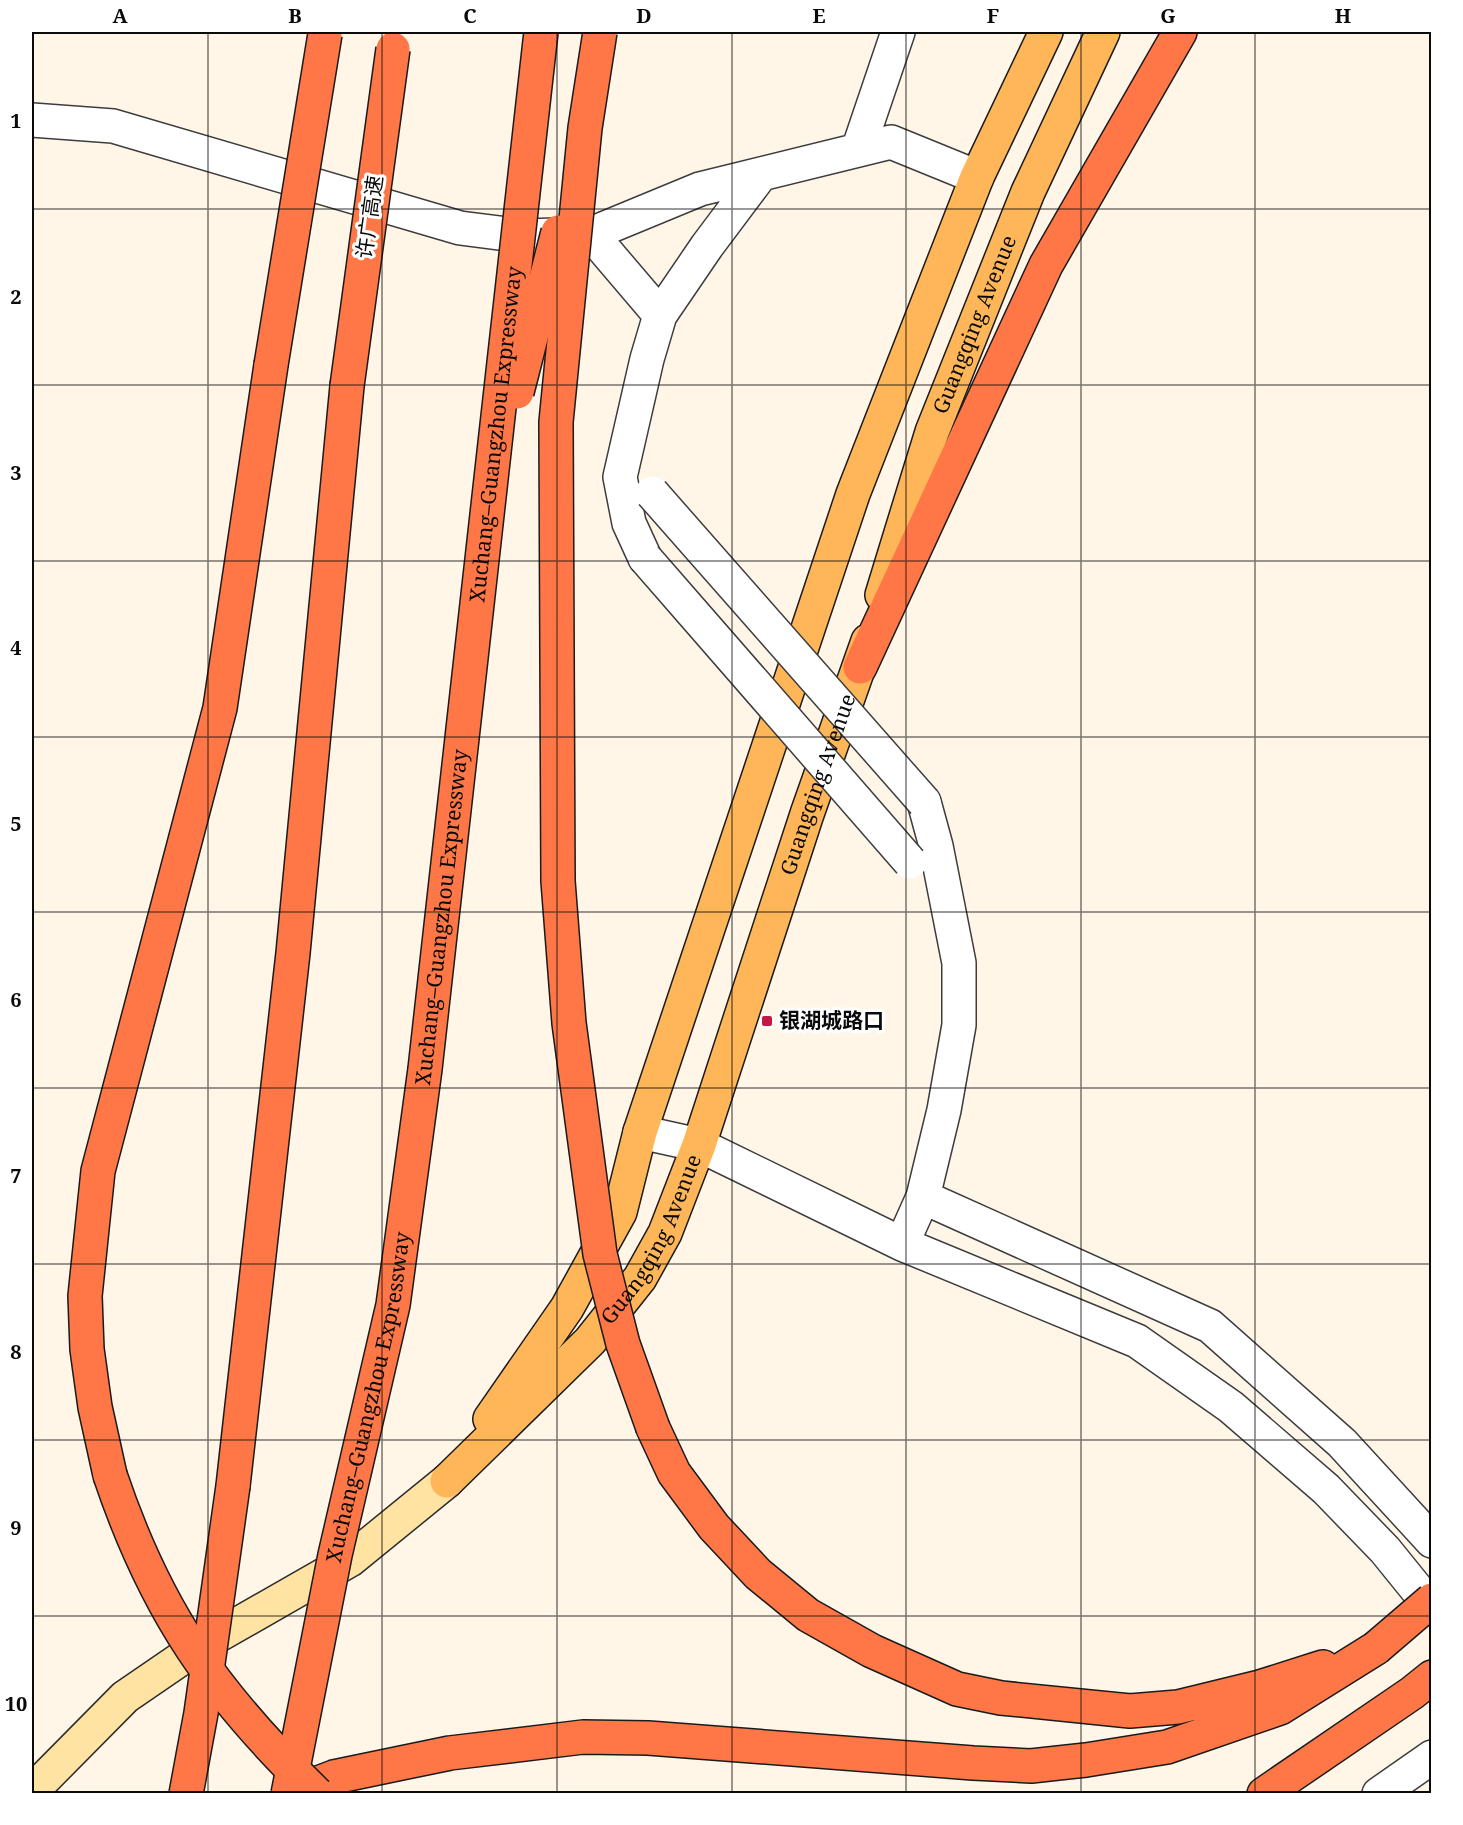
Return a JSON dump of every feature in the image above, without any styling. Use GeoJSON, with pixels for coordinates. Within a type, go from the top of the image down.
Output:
{"type":"FeatureCollection","features":[{"type":"Feature","properties":{"kind":"highway","name":"Xuchang–Guangzhou Expressway"},"geometry":{"type":"LineString","coordinates":[[288,1794],[335,1556],[393,1305],[425,1069],[541,32]]}},
{"type":"Feature","properties":{"kind":"highway"},"geometry":{"type":"LineString","coordinates":[[600,32],[585,128],[556,422],[558,881],[569,1023],[600,1254],[623,1344],[653,1428],[674,1473],[714,1527],[758,1574],[808,1615],[872,1651],[957,1689],[1001,1698],[1130,1710],[1178,1707],[1260,1687],[1376,1648]]}},
{"type":"Feature","properties":{"kind":"highway"},"geometry":{"type":"LineString","coordinates":[[860,667],[1046,265],[1180,32]]}},
{"type":"Feature","properties":{"kind":"highway"},"geometry":{"type":"LineString","coordinates":[[317,1794],[242,1717],[189,1647],[143,1561],[110,1475],[95,1407],[87,1349],[86,1306],[89,1237],[98,1171],[220,708],[271,365],[326,33]]}},
{"type":"Feature","properties":{"kind":"highway","name":"许广高速"},"geometry":{"type":"LineString","coordinates":[[186,1794],[201,1713],[233,1486],[293,953],[347,386],[395,40]]}},
{"type":"Feature","properties":{"kind":"highway"},"geometry":{"type":"LineString","coordinates":[[489,504],[585,128]]}},
{"type":"Feature","properties":{"kind":"highway"},"geometry":{"type":"LineString","coordinates":[[288,1794],[334,1777],[450,1753],[583,1737],[648,1738],[1031,1766],[1167,1747],[1280,1708],[1376,1648],[1431,1600]]}},
{"type":"Feature","properties":{"kind":"highway"},"geometry":{"type":"LineString","coordinates":[[1264,1794],[1422,1685]]}},
{"type":"Feature","properties":{"kind":"main road","name":"Guangqing Avenue"},"geometry":{"type":"LineString","coordinates":[[447,1481],[567,1308],[620,1212],[640,1132],[853,494],[977,177],[1046,32]]}},
{"type":"Feature","properties":{"kind":"main road","name":"Guangqing Avenue"},"geometry":{"type":"LineString","coordinates":[[447,1481],[590,1341],[640,1278],[665,1233],[699,1145],[807,814],[860,667],[932,432],[1028,192],[1103,32]]}},
{"type":"Feature","properties":{"kind":"street"},"geometry":{"type":"LineString","coordinates":[[858,150],[898,32]]}},
{"type":"Feature","properties":{"kind":"street"},"geometry":{"type":"LineString","coordinates":[[32,120],[113,126],[460,228],[523,236],[591,234],[700,189],[891,142],[977,177]]}},
{"type":"Feature","properties":{"kind":"street"},"geometry":{"type":"LineString","coordinates":[[762,174],[707,246],[660,315],[620,477],[629,523],[645,558],[946,904]]}},
{"type":"Feature","properties":{"kind":"street"},"geometry":{"type":"LineString","coordinates":[[591,234],[660,315]]}},
{"type":"Feature","properties":{"kind":"street"},"geometry":{"type":"LineString","coordinates":[[630,430],[638,470],[652,493],[924,802],[936,846],[959,963],[958,1025],[944,1110],[923,1197],[902,1244]]}},
{"type":"Feature","properties":{"kind":"street"},"geometry":{"type":"LineString","coordinates":[[640,1132],[699,1145],[902,1244],[1137,1341],[1231,1407],[1326,1489],[1385,1550],[1431,1608]]}},
{"type":"Feature","properties":{"kind":"street"},"geometry":{"type":"LineString","coordinates":[[923,1197],[1210,1326],[1342,1443],[1431,1541]]}},
{"type":"Feature","properties":{"kind":"street","name":"Guangqing Avenue"},"geometry":{"type":"LineString","coordinates":[[32,1791],[125,1697],[198,1647],[350,1560],[447,1481]]}},
{"type":"Feature","properties":{"kind":"street"},"geometry":{"type":"LineString","coordinates":[[1379,1794],[1431,1757]]}},
{"type":"Feature","properties":{"kind":"place","name":"银湖城路口"},"geometry":{"type":"Point","coordinates":[767,1021]}}]}
